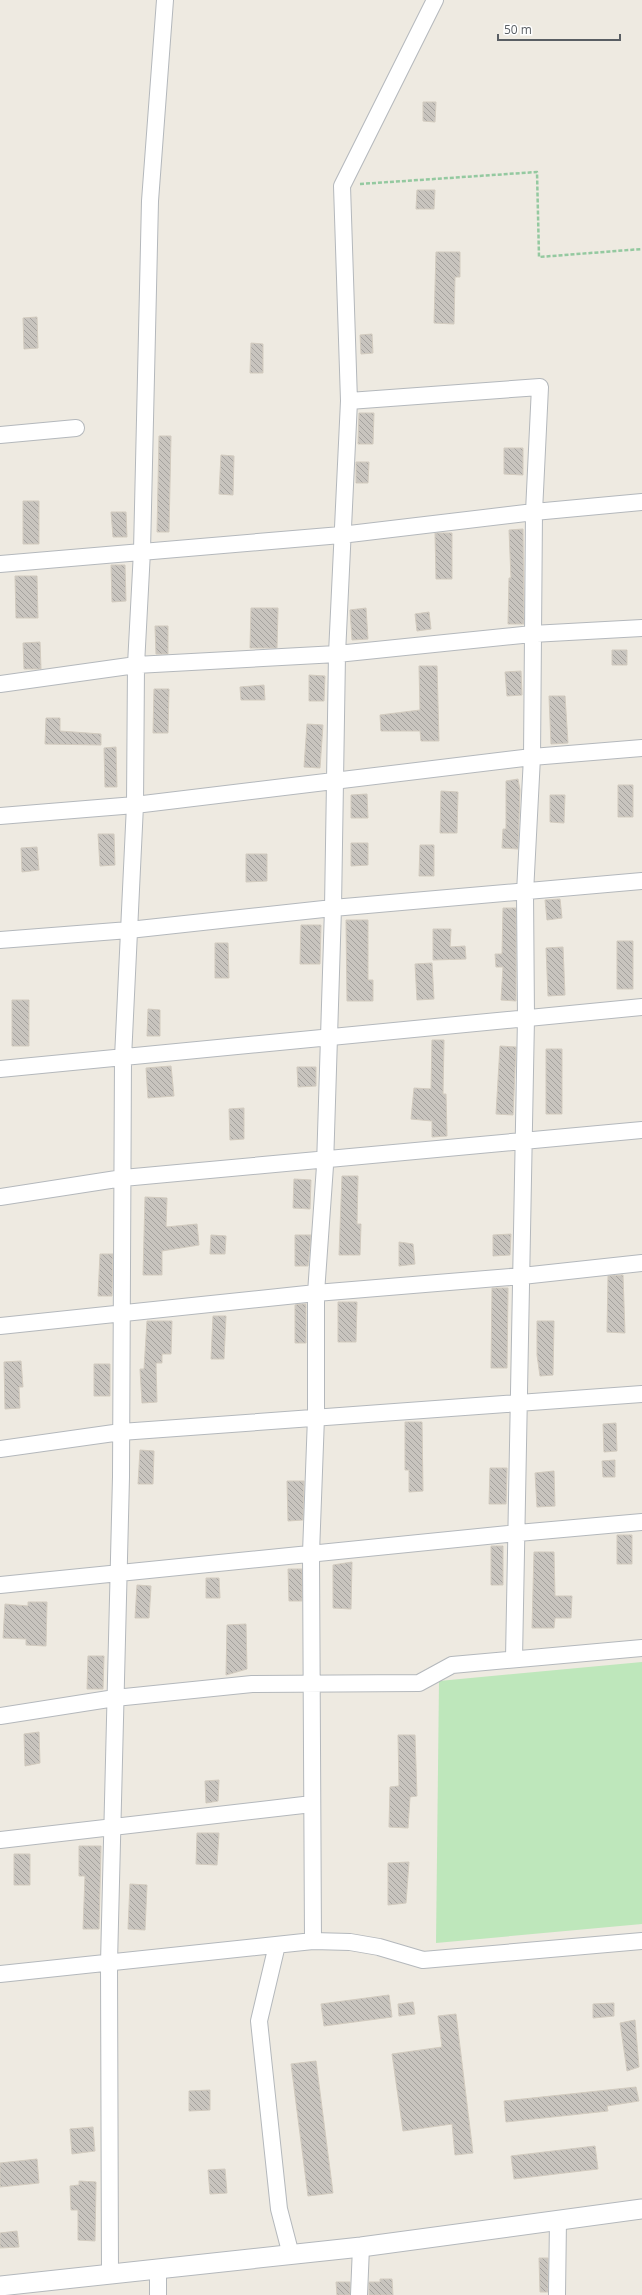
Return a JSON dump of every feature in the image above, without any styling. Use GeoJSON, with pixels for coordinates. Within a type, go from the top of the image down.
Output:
{"type":"FeatureCollection","features":[{"type":"Feature","properties":{"kind":"street"},"geometry":{"type":"LineString","coordinates":[[110,2275],[109,1962],[121,1432],[123,1058],[135,805],[136,665],[142,551],[150,201],[166,0]]}},
{"type":"Feature","properties":{"kind":"street"},"geometry":{"type":"LineString","coordinates":[[313,1941],[311,1553],[316,1417],[316,1293],[325,1158],[333,908],[337,654],[348,401],[342,186],[435,0]]}},
{"type":"Feature","properties":{"kind":"street"},"geometry":{"type":"LineString","coordinates":[[348,401],[540,386],[534,512],[532,757],[525,893],[526,1018],[522,1276],[517,1402],[518,1533],[514,1659]]}},
{"type":"Feature","properties":{"kind":"street"},"geometry":{"type":"LineString","coordinates":[[0,435],[76,428]]}},
{"type":"Feature","properties":{"kind":"street"},"geometry":{"type":"LineString","coordinates":[[0,564],[341,535],[534,512],[642,502]]}},
{"type":"Feature","properties":{"kind":"street"},"geometry":{"type":"LineString","coordinates":[[0,684],[136,665],[337,654],[532,634],[642,628]]}},
{"type":"Feature","properties":{"kind":"street"},"geometry":{"type":"LineString","coordinates":[[0,816],[135,805],[532,757],[642,748]]}},
{"type":"Feature","properties":{"kind":"street"},"geometry":{"type":"LineString","coordinates":[[0,940],[129,930],[333,908],[525,893],[642,881]]}},
{"type":"Feature","properties":{"kind":"street"},"geometry":{"type":"LineString","coordinates":[[0,1069],[642,1007]]}},
{"type":"Feature","properties":{"kind":"street"},"geometry":{"type":"LineString","coordinates":[[0,1197],[123,1178],[325,1158],[642,1130]]}},
{"type":"Feature","properties":{"kind":"street"},"geometry":{"type":"LineString","coordinates":[[0,1326],[316,1293],[522,1276],[642,1263]]}},
{"type":"Feature","properties":{"kind":"street"},"geometry":{"type":"LineString","coordinates":[[0,1448],[121,1432],[642,1394]]}},
{"type":"Feature","properties":{"kind":"street"},"geometry":{"type":"LineString","coordinates":[[0,1585],[311,1553],[642,1522]]}},
{"type":"Feature","properties":{"kind":"street"},"geometry":{"type":"LineString","coordinates":[[0,1716],[115,1698],[252,1684],[311,1682],[419,1683],[452,1665],[642,1648]]}},
{"type":"Feature","properties":{"kind":"street"},"geometry":{"type":"LineString","coordinates":[[0,1840],[312,1804]]}},
{"type":"Feature","properties":{"kind":"street"},"geometry":{"type":"LineString","coordinates":[[0,1974],[313,1941],[350,1942],[379,1947],[423,1960],[642,1941]]}},
{"type":"Feature","properties":{"kind":"street"},"geometry":{"type":"LineString","coordinates":[[277,1945],[259,2021],[279,2209],[291,2255]]}},
{"type":"Feature","properties":{"kind":"street"},"geometry":{"type":"LineString","coordinates":[[0,2286],[361,2247],[642,2209]]}},
{"type":"Feature","properties":{"kind":"street"},"geometry":{"type":"LineString","coordinates":[[557,2295],[558,2220]]}},
{"type":"Feature","properties":{"kind":"street"},"geometry":{"type":"LineString","coordinates":[[359,2295],[361,2247]]}},
{"type":"Feature","properties":{"kind":"street"},"geometry":{"type":"LineString","coordinates":[[158,2270],[158,2295]]}},
{"type":"Feature","properties":{"kind":"path"},"geometry":{"type":"LineString","coordinates":[[342,186],[537,172],[539,257],[642,249]]}},
{"type":"Feature","properties":{"kind":"green space"},"geometry":{"type":"Polygon","coordinates":[[[642,1662],[642,1924],[436,1943],[439,1681],[642,1662]]]}},
{"type":"Feature","properties":{"kind":"building"},"geometry":{"type":"Polygon","coordinates":[[[423,102],[436,102],[435,122],[423,121],[423,102]]]}},
{"type":"Feature","properties":{"kind":"building"},"geometry":{"type":"Polygon","coordinates":[[[417,190],[435,190],[434,209],[416,209],[417,190]]]}},
{"type":"Feature","properties":{"kind":"building"},"geometry":{"type":"Polygon","coordinates":[[[436,252],[460,252],[460,277],[455,277],[454,324],[434,323],[436,252]]]}},
{"type":"Feature","properties":{"kind":"building"},"geometry":{"type":"Polygon","coordinates":[[[37,317],[38,348],[24,349],[23,318],[37,317]]]}},
{"type":"Feature","properties":{"kind":"building"},"geometry":{"type":"Polygon","coordinates":[[[372,334],[373,353],[361,354],[360,335],[372,334]]]}},
{"type":"Feature","properties":{"kind":"building"},"geometry":{"type":"Polygon","coordinates":[[[251,343],[263,344],[263,373],[250,373],[251,343]]]}},
{"type":"Feature","properties":{"kind":"building"},"geometry":{"type":"Polygon","coordinates":[[[359,413],[374,413],[373,444],[358,444],[359,413]]]}},
{"type":"Feature","properties":{"kind":"building"},"geometry":{"type":"Polygon","coordinates":[[[159,436],[171,436],[169,532],[157,532],[159,436]]]}},
{"type":"Feature","properties":{"kind":"building"},"geometry":{"type":"Polygon","coordinates":[[[504,448],[523,448],[523,475],[504,474],[504,448]]]}},
{"type":"Feature","properties":{"kind":"building"},"geometry":{"type":"Polygon","coordinates":[[[221,455],[234,456],[233,495],[219,494],[221,455]]]}},
{"type":"Feature","properties":{"kind":"building"},"geometry":{"type":"Polygon","coordinates":[[[356,462],[369,462],[368,483],[356,483],[356,462]]]}},
{"type":"Feature","properties":{"kind":"building"},"geometry":{"type":"Polygon","coordinates":[[[23,501],[39,501],[39,544],[23,544],[23,501]]]}},
{"type":"Feature","properties":{"kind":"building"},"geometry":{"type":"Polygon","coordinates":[[[111,512],[126,512],[127,537],[113,537],[111,512]]]}},
{"type":"Feature","properties":{"kind":"building"},"geometry":{"type":"Polygon","coordinates":[[[523,529],[524,624],[508,624],[509,578],[511,578],[509,530],[523,529]]]}},
{"type":"Feature","properties":{"kind":"building"},"geometry":{"type":"Polygon","coordinates":[[[435,533],[452,533],[452,579],[436,579],[435,533]]]}},
{"type":"Feature","properties":{"kind":"building"},"geometry":{"type":"Polygon","coordinates":[[[111,565],[125,565],[126,601],[112,602],[111,565]]]}},
{"type":"Feature","properties":{"kind":"building"},"geometry":{"type":"Polygon","coordinates":[[[15,576],[37,576],[38,618],[16,618],[15,576]]]}},
{"type":"Feature","properties":{"kind":"building"},"geometry":{"type":"Polygon","coordinates":[[[251,608],[278,608],[277,648],[250,648],[251,608]]]}},
{"type":"Feature","properties":{"kind":"building"},"geometry":{"type":"Polygon","coordinates":[[[366,608],[368,639],[352,640],[350,610],[366,608]]]}},
{"type":"Feature","properties":{"kind":"building"},"geometry":{"type":"Polygon","coordinates":[[[429,612],[431,629],[417,631],[415,614],[429,612]]]}},
{"type":"Feature","properties":{"kind":"building"},"geometry":{"type":"Polygon","coordinates":[[[155,626],[168,626],[168,654],[156,654],[155,626]]]}},
{"type":"Feature","properties":{"kind":"building"},"geometry":{"type":"Polygon","coordinates":[[[40,642],[41,669],[24,669],[23,643],[40,642]]]}},
{"type":"Feature","properties":{"kind":"building"},"geometry":{"type":"Polygon","coordinates":[[[612,650],[627,650],[627,665],[612,665],[612,650]]]}},
{"type":"Feature","properties":{"kind":"building"},"geometry":{"type":"Polygon","coordinates":[[[419,666],[437,666],[439,741],[421,741],[420,731],[381,731],[380,715],[420,710],[419,666]]]}},
{"type":"Feature","properties":{"kind":"building"},"geometry":{"type":"Polygon","coordinates":[[[521,671],[522,695],[507,696],[505,672],[521,671]]]}},
{"type":"Feature","properties":{"kind":"building"},"geometry":{"type":"Polygon","coordinates":[[[309,675],[325,676],[324,701],[309,701],[309,675]]]}},
{"type":"Feature","properties":{"kind":"building"},"geometry":{"type":"Polygon","coordinates":[[[264,685],[265,700],[241,700],[240,687],[264,685]]]}},
{"type":"Feature","properties":{"kind":"building"},"geometry":{"type":"Polygon","coordinates":[[[154,689],[169,689],[168,733],[153,733],[154,689]]]}},
{"type":"Feature","properties":{"kind":"building"},"geometry":{"type":"Polygon","coordinates":[[[549,696],[565,696],[568,743],[551,744],[549,696]]]}},
{"type":"Feature","properties":{"kind":"building"},"geometry":{"type":"Polygon","coordinates":[[[46,718],[60,718],[60,731],[101,734],[101,745],[45,744],[46,718]]]}},
{"type":"Feature","properties":{"kind":"building"},"geometry":{"type":"Polygon","coordinates":[[[307,724],[323,725],[320,768],[304,767],[307,724]]]}},
{"type":"Feature","properties":{"kind":"building"},"geometry":{"type":"Polygon","coordinates":[[[116,747],[117,787],[105,787],[104,748],[116,747]]]}},
{"type":"Feature","properties":{"kind":"building"},"geometry":{"type":"Polygon","coordinates":[[[518,779],[520,790],[518,849],[502,848],[503,829],[506,829],[506,781],[518,779]]]}},
{"type":"Feature","properties":{"kind":"building"},"geometry":{"type":"Polygon","coordinates":[[[618,785],[633,785],[633,817],[618,817],[618,785]]]}},
{"type":"Feature","properties":{"kind":"building"},"geometry":{"type":"Polygon","coordinates":[[[441,791],[458,792],[457,833],[440,833],[441,791]]]}},
{"type":"Feature","properties":{"kind":"building"},"geometry":{"type":"Polygon","coordinates":[[[367,794],[368,818],[351,818],[351,795],[367,794]]]}},
{"type":"Feature","properties":{"kind":"building"},"geometry":{"type":"Polygon","coordinates":[[[550,795],[565,795],[564,823],[550,822],[550,795]]]}},
{"type":"Feature","properties":{"kind":"building"},"geometry":{"type":"Polygon","coordinates":[[[98,834],[114,834],[115,865],[100,866],[98,834]]]}},
{"type":"Feature","properties":{"kind":"building"},"geometry":{"type":"Polygon","coordinates":[[[351,843],[368,843],[368,865],[351,866],[351,843]]]}},
{"type":"Feature","properties":{"kind":"building"},"geometry":{"type":"Polygon","coordinates":[[[420,845],[434,845],[434,876],[419,876],[420,845]]]}},
{"type":"Feature","properties":{"kind":"building"},"geometry":{"type":"Polygon","coordinates":[[[37,847],[39,870],[22,872],[21,848],[37,847]]]}},
{"type":"Feature","properties":{"kind":"building"},"geometry":{"type":"Polygon","coordinates":[[[246,854],[267,854],[267,881],[246,882],[246,854]]]}},
{"type":"Feature","properties":{"kind":"building"},"geometry":{"type":"Polygon","coordinates":[[[560,899],[562,918],[547,920],[545,900],[560,899]]]}},
{"type":"Feature","properties":{"kind":"building"},"geometry":{"type":"Polygon","coordinates":[[[503,908],[516,908],[516,1001],[501,1000],[503,967],[496,967],[495,954],[502,954],[503,908]]]}},
{"type":"Feature","properties":{"kind":"building"},"geometry":{"type":"Polygon","coordinates":[[[346,920],[368,920],[368,980],[373,980],[373,1001],[347,1001],[346,920]]]}},
{"type":"Feature","properties":{"kind":"building"},"geometry":{"type":"Polygon","coordinates":[[[301,925],[321,925],[320,964],[300,964],[301,925]]]}},
{"type":"Feature","properties":{"kind":"building"},"geometry":{"type":"Polygon","coordinates":[[[433,929],[451,929],[450,947],[465,946],[466,959],[433,960],[433,929]]]}},
{"type":"Feature","properties":{"kind":"building"},"geometry":{"type":"Polygon","coordinates":[[[617,941],[633,941],[633,989],[617,989],[617,941]]]}},
{"type":"Feature","properties":{"kind":"building"},"geometry":{"type":"Polygon","coordinates":[[[215,943],[228,943],[229,978],[215,978],[215,943]]]}},
{"type":"Feature","properties":{"kind":"building"},"geometry":{"type":"Polygon","coordinates":[[[563,947],[565,995],[548,996],[546,948],[563,947]]]}},
{"type":"Feature","properties":{"kind":"building"},"geometry":{"type":"Polygon","coordinates":[[[432,963],[434,999],[417,1000],[415,964],[432,963]]]}},
{"type":"Feature","properties":{"kind":"building"},"geometry":{"type":"Polygon","coordinates":[[[12,1000],[29,1000],[29,1046],[12,1046],[12,1000]]]}},
{"type":"Feature","properties":{"kind":"building"},"geometry":{"type":"Polygon","coordinates":[[[148,1009],[160,1010],[160,1036],[147,1036],[148,1009]]]}},
{"type":"Feature","properties":{"kind":"building"},"geometry":{"type":"Polygon","coordinates":[[[432,1040],[444,1040],[443,1094],[446,1094],[447,1136],[432,1137],[432,1121],[411,1119],[414,1088],[431,1089],[432,1040]]]}},
{"type":"Feature","properties":{"kind":"building"},"geometry":{"type":"Polygon","coordinates":[[[500,1046],[516,1047],[513,1115],[496,1114],[500,1046]]]}},
{"type":"Feature","properties":{"kind":"building"},"geometry":{"type":"Polygon","coordinates":[[[546,1049],[562,1049],[562,1114],[546,1114],[546,1049]]]}},
{"type":"Feature","properties":{"kind":"building"},"geometry":{"type":"Polygon","coordinates":[[[171,1066],[174,1096],[148,1098],[146,1068],[171,1066]]]}},
{"type":"Feature","properties":{"kind":"building"},"geometry":{"type":"Polygon","coordinates":[[[297,1067],[316,1067],[316,1086],[298,1087],[297,1067]]]}},
{"type":"Feature","properties":{"kind":"building"},"geometry":{"type":"Polygon","coordinates":[[[244,1108],[244,1139],[230,1140],[229,1109],[244,1108]]]}},
{"type":"Feature","properties":{"kind":"building"},"geometry":{"type":"Polygon","coordinates":[[[342,1176],[358,1176],[357,1224],[361,1224],[360,1255],[339,1255],[342,1176]]]}},
{"type":"Feature","properties":{"kind":"building"},"geometry":{"type":"Polygon","coordinates":[[[294,1179],[311,1180],[310,1209],[293,1208],[294,1179]]]}},
{"type":"Feature","properties":{"kind":"building"},"geometry":{"type":"Polygon","coordinates":[[[145,1197],[167,1198],[166,1227],[197,1224],[199,1245],[162,1251],[162,1275],[143,1275],[145,1197]]]}},
{"type":"Feature","properties":{"kind":"building"},"geometry":{"type":"Polygon","coordinates":[[[511,1234],[510,1255],[493,1256],[493,1235],[511,1234]]]}},
{"type":"Feature","properties":{"kind":"building"},"geometry":{"type":"Polygon","coordinates":[[[211,1235],[226,1236],[225,1254],[210,1254],[211,1235]]]}},
{"type":"Feature","properties":{"kind":"building"},"geometry":{"type":"Polygon","coordinates":[[[295,1235],[311,1235],[308,1266],[295,1266],[295,1235]]]}},
{"type":"Feature","properties":{"kind":"building"},"geometry":{"type":"Polygon","coordinates":[[[399,1242],[413,1244],[415,1264],[399,1266],[399,1242]]]}},
{"type":"Feature","properties":{"kind":"building"},"geometry":{"type":"Polygon","coordinates":[[[100,1254],[113,1254],[112,1296],[98,1296],[100,1254]]]}},
{"type":"Feature","properties":{"kind":"building"},"geometry":{"type":"Polygon","coordinates":[[[623,1275],[625,1333],[607,1332],[608,1276],[623,1275]]]}},
{"type":"Feature","properties":{"kind":"building"},"geometry":{"type":"Polygon","coordinates":[[[492,1288],[508,1288],[507,1368],[491,1368],[492,1288]]]}},
{"type":"Feature","properties":{"kind":"building"},"geometry":{"type":"Polygon","coordinates":[[[338,1302],[357,1302],[356,1342],[338,1342],[338,1302]]]}},
{"type":"Feature","properties":{"kind":"building"},"geometry":{"type":"Polygon","coordinates":[[[306,1304],[306,1343],[295,1343],[295,1305],[306,1304]]]}},
{"type":"Feature","properties":{"kind":"building"},"geometry":{"type":"Polygon","coordinates":[[[213,1316],[226,1316],[224,1359],[211,1359],[213,1316]]]}},
{"type":"Feature","properties":{"kind":"building"},"geometry":{"type":"Polygon","coordinates":[[[147,1321],[172,1321],[171,1354],[162,1354],[162,1363],[156,1363],[157,1402],[142,1403],[140,1369],[144,1369],[147,1321]]]}},
{"type":"Feature","properties":{"kind":"building"},"geometry":{"type":"Polygon","coordinates":[[[537,1321],[554,1321],[553,1375],[540,1376],[537,1355],[537,1321]]]}},
{"type":"Feature","properties":{"kind":"building"},"geometry":{"type":"Polygon","coordinates":[[[21,1361],[23,1387],[19,1387],[20,1408],[5,1409],[4,1362],[21,1361]]]}},
{"type":"Feature","properties":{"kind":"building"},"geometry":{"type":"Polygon","coordinates":[[[94,1364],[110,1364],[110,1396],[94,1396],[94,1364]]]}},
{"type":"Feature","properties":{"kind":"building"},"geometry":{"type":"Polygon","coordinates":[[[405,1422],[422,1422],[423,1491],[409,1492],[409,1470],[405,1470],[405,1422]]]}},
{"type":"Feature","properties":{"kind":"building"},"geometry":{"type":"Polygon","coordinates":[[[616,1423],[617,1451],[604,1452],[603,1424],[616,1423]]]}},
{"type":"Feature","properties":{"kind":"building"},"geometry":{"type":"Polygon","coordinates":[[[140,1450],[154,1451],[153,1484],[138,1484],[140,1450]]]}},
{"type":"Feature","properties":{"kind":"building"},"geometry":{"type":"Polygon","coordinates":[[[615,1460],[615,1477],[603,1477],[602,1461],[615,1460]]]}},
{"type":"Feature","properties":{"kind":"building"},"geometry":{"type":"Polygon","coordinates":[[[490,1468],[507,1468],[506,1504],[489,1504],[490,1468]]]}},
{"type":"Feature","properties":{"kind":"building"},"geometry":{"type":"Polygon","coordinates":[[[554,1471],[555,1506],[537,1507],[535,1473],[554,1471]]]}},
{"type":"Feature","properties":{"kind":"building"},"geometry":{"type":"Polygon","coordinates":[[[287,1481],[304,1481],[303,1520],[288,1521],[287,1481]]]}},
{"type":"Feature","properties":{"kind":"building"},"geometry":{"type":"Polygon","coordinates":[[[617,1535],[632,1535],[632,1564],[617,1564],[617,1535]]]}},
{"type":"Feature","properties":{"kind":"building"},"geometry":{"type":"Polygon","coordinates":[[[491,1546],[503,1546],[503,1585],[491,1585],[491,1546]]]}},
{"type":"Feature","properties":{"kind":"building"},"geometry":{"type":"Polygon","coordinates":[[[534,1552],[554,1552],[555,1596],[572,1596],[571,1618],[555,1618],[554,1628],[532,1628],[534,1552]]]}},
{"type":"Feature","properties":{"kind":"building"},"geometry":{"type":"Polygon","coordinates":[[[352,1562],[351,1609],[333,1608],[333,1565],[352,1562]]]}},
{"type":"Feature","properties":{"kind":"building"},"geometry":{"type":"Polygon","coordinates":[[[288,1569],[302,1569],[302,1601],[289,1601],[288,1569]]]}},
{"type":"Feature","properties":{"kind":"building"},"geometry":{"type":"Polygon","coordinates":[[[206,1578],[219,1578],[220,1598],[206,1598],[206,1578]]]}},
{"type":"Feature","properties":{"kind":"building"},"geometry":{"type":"Polygon","coordinates":[[[137,1585],[151,1586],[149,1618],[135,1618],[137,1585]]]}},
{"type":"Feature","properties":{"kind":"building"},"geometry":{"type":"Polygon","coordinates":[[[28,1602],[47,1602],[46,1646],[26,1645],[26,1639],[3,1638],[5,1604],[28,1606],[28,1602]]]}},
{"type":"Feature","properties":{"kind":"building"},"geometry":{"type":"Polygon","coordinates":[[[246,1624],[247,1669],[226,1675],[227,1625],[246,1624]]]}},
{"type":"Feature","properties":{"kind":"building"},"geometry":{"type":"Polygon","coordinates":[[[88,1656],[104,1656],[103,1689],[87,1689],[88,1656]]]}},
{"type":"Feature","properties":{"kind":"building"},"geometry":{"type":"Polygon","coordinates":[[[39,1732],[40,1763],[25,1766],[24,1734],[39,1732]]]}},
{"type":"Feature","properties":{"kind":"building"},"geometry":{"type":"Polygon","coordinates":[[[398,1735],[415,1735],[417,1796],[410,1797],[408,1828],[389,1827],[390,1787],[399,1786],[398,1735]]]}},
{"type":"Feature","properties":{"kind":"building"},"geometry":{"type":"Polygon","coordinates":[[[219,1780],[218,1801],[206,1803],[205,1781],[219,1780]]]}},
{"type":"Feature","properties":{"kind":"building"},"geometry":{"type":"Polygon","coordinates":[[[197,1833],[219,1833],[217,1865],[196,1864],[197,1833]]]}},
{"type":"Feature","properties":{"kind":"building"},"geometry":{"type":"Polygon","coordinates":[[[79,1846],[101,1846],[99,1929],[83,1929],[85,1876],[79,1876],[79,1846]]]}},
{"type":"Feature","properties":{"kind":"building"},"geometry":{"type":"Polygon","coordinates":[[[14,1854],[30,1854],[30,1885],[14,1885],[14,1854]]]}},
{"type":"Feature","properties":{"kind":"building"},"geometry":{"type":"Polygon","coordinates":[[[409,1862],[406,1903],[388,1905],[388,1863],[409,1862]]]}},
{"type":"Feature","properties":{"kind":"building"},"geometry":{"type":"Polygon","coordinates":[[[130,1884],[147,1885],[145,1930],[128,1929],[130,1884]]]}},
{"type":"Feature","properties":{"kind":"building"},"geometry":{"type":"Polygon","coordinates":[[[389,1995],[392,2017],[324,2026],[321,2004],[389,1995]]]}},
{"type":"Feature","properties":{"kind":"building"},"geometry":{"type":"Polygon","coordinates":[[[413,2002],[415,2014],[399,2016],[398,2004],[413,2002]]]}},
{"type":"Feature","properties":{"kind":"building"},"geometry":{"type":"Polygon","coordinates":[[[614,2003],[614,2016],[593,2018],[593,2004],[614,2003]]]}},
{"type":"Feature","properties":{"kind":"building"},"geometry":{"type":"Polygon","coordinates":[[[456,2014],[473,2153],[455,2155],[452,2124],[403,2131],[392,2054],[442,2047],[438,2016],[456,2014]]]}},
{"type":"Feature","properties":{"kind":"building"},"geometry":{"type":"Polygon","coordinates":[[[635,2020],[639,2067],[627,2071],[620,2023],[635,2020]]]}},
{"type":"Feature","properties":{"kind":"building"},"geometry":{"type":"Polygon","coordinates":[[[316,2061],[333,2193],[308,2196],[291,2064],[316,2061]]]}},
{"type":"Feature","properties":{"kind":"building"},"geometry":{"type":"Polygon","coordinates":[[[636,2087],[639,2101],[607,2106],[608,2111],[506,2122],[504,2101],[636,2087]]]}},
{"type":"Feature","properties":{"kind":"building"},"geometry":{"type":"Polygon","coordinates":[[[210,2090],[210,2110],[189,2111],[189,2091],[210,2090]]]}},
{"type":"Feature","properties":{"kind":"building"},"geometry":{"type":"Polygon","coordinates":[[[93,2127],[95,2151],[72,2154],[70,2129],[93,2127]]]}},
{"type":"Feature","properties":{"kind":"building"},"geometry":{"type":"Polygon","coordinates":[[[595,2146],[598,2169],[514,2179],[511,2156],[595,2146]]]}},
{"type":"Feature","properties":{"kind":"building"},"geometry":{"type":"Polygon","coordinates":[[[37,2159],[39,2183],[0,2187],[0,2163],[37,2159]]]}},
{"type":"Feature","properties":{"kind":"building"},"geometry":{"type":"Polygon","coordinates":[[[225,2169],[227,2193],[210,2194],[208,2170],[225,2169]]]}},
{"type":"Feature","properties":{"kind":"building"},"geometry":{"type":"Polygon","coordinates":[[[79,2181],[96,2182],[95,2241],[78,2240],[78,2210],[71,2210],[70,2186],[79,2185],[79,2181]]]}},
{"type":"Feature","properties":{"kind":"building"},"geometry":{"type":"Polygon","coordinates":[[[17,2231],[19,2247],[0,2248],[0,2233],[17,2231]]]}},
{"type":"Feature","properties":{"kind":"building"},"geometry":{"type":"Polygon","coordinates":[[[539,2258],[548,2258],[548,2292],[540,2292],[539,2258]]]}},
{"type":"Feature","properties":{"kind":"building"},"geometry":{"type":"Polygon","coordinates":[[[380,2279],[392,2279],[393,2295],[369,2295],[369,2282],[380,2282],[380,2279]]]}},
{"type":"Feature","properties":{"kind":"building"},"geometry":{"type":"Polygon","coordinates":[[[336,2282],[350,2282],[350,2295],[337,2295],[336,2282]]]}}]}
